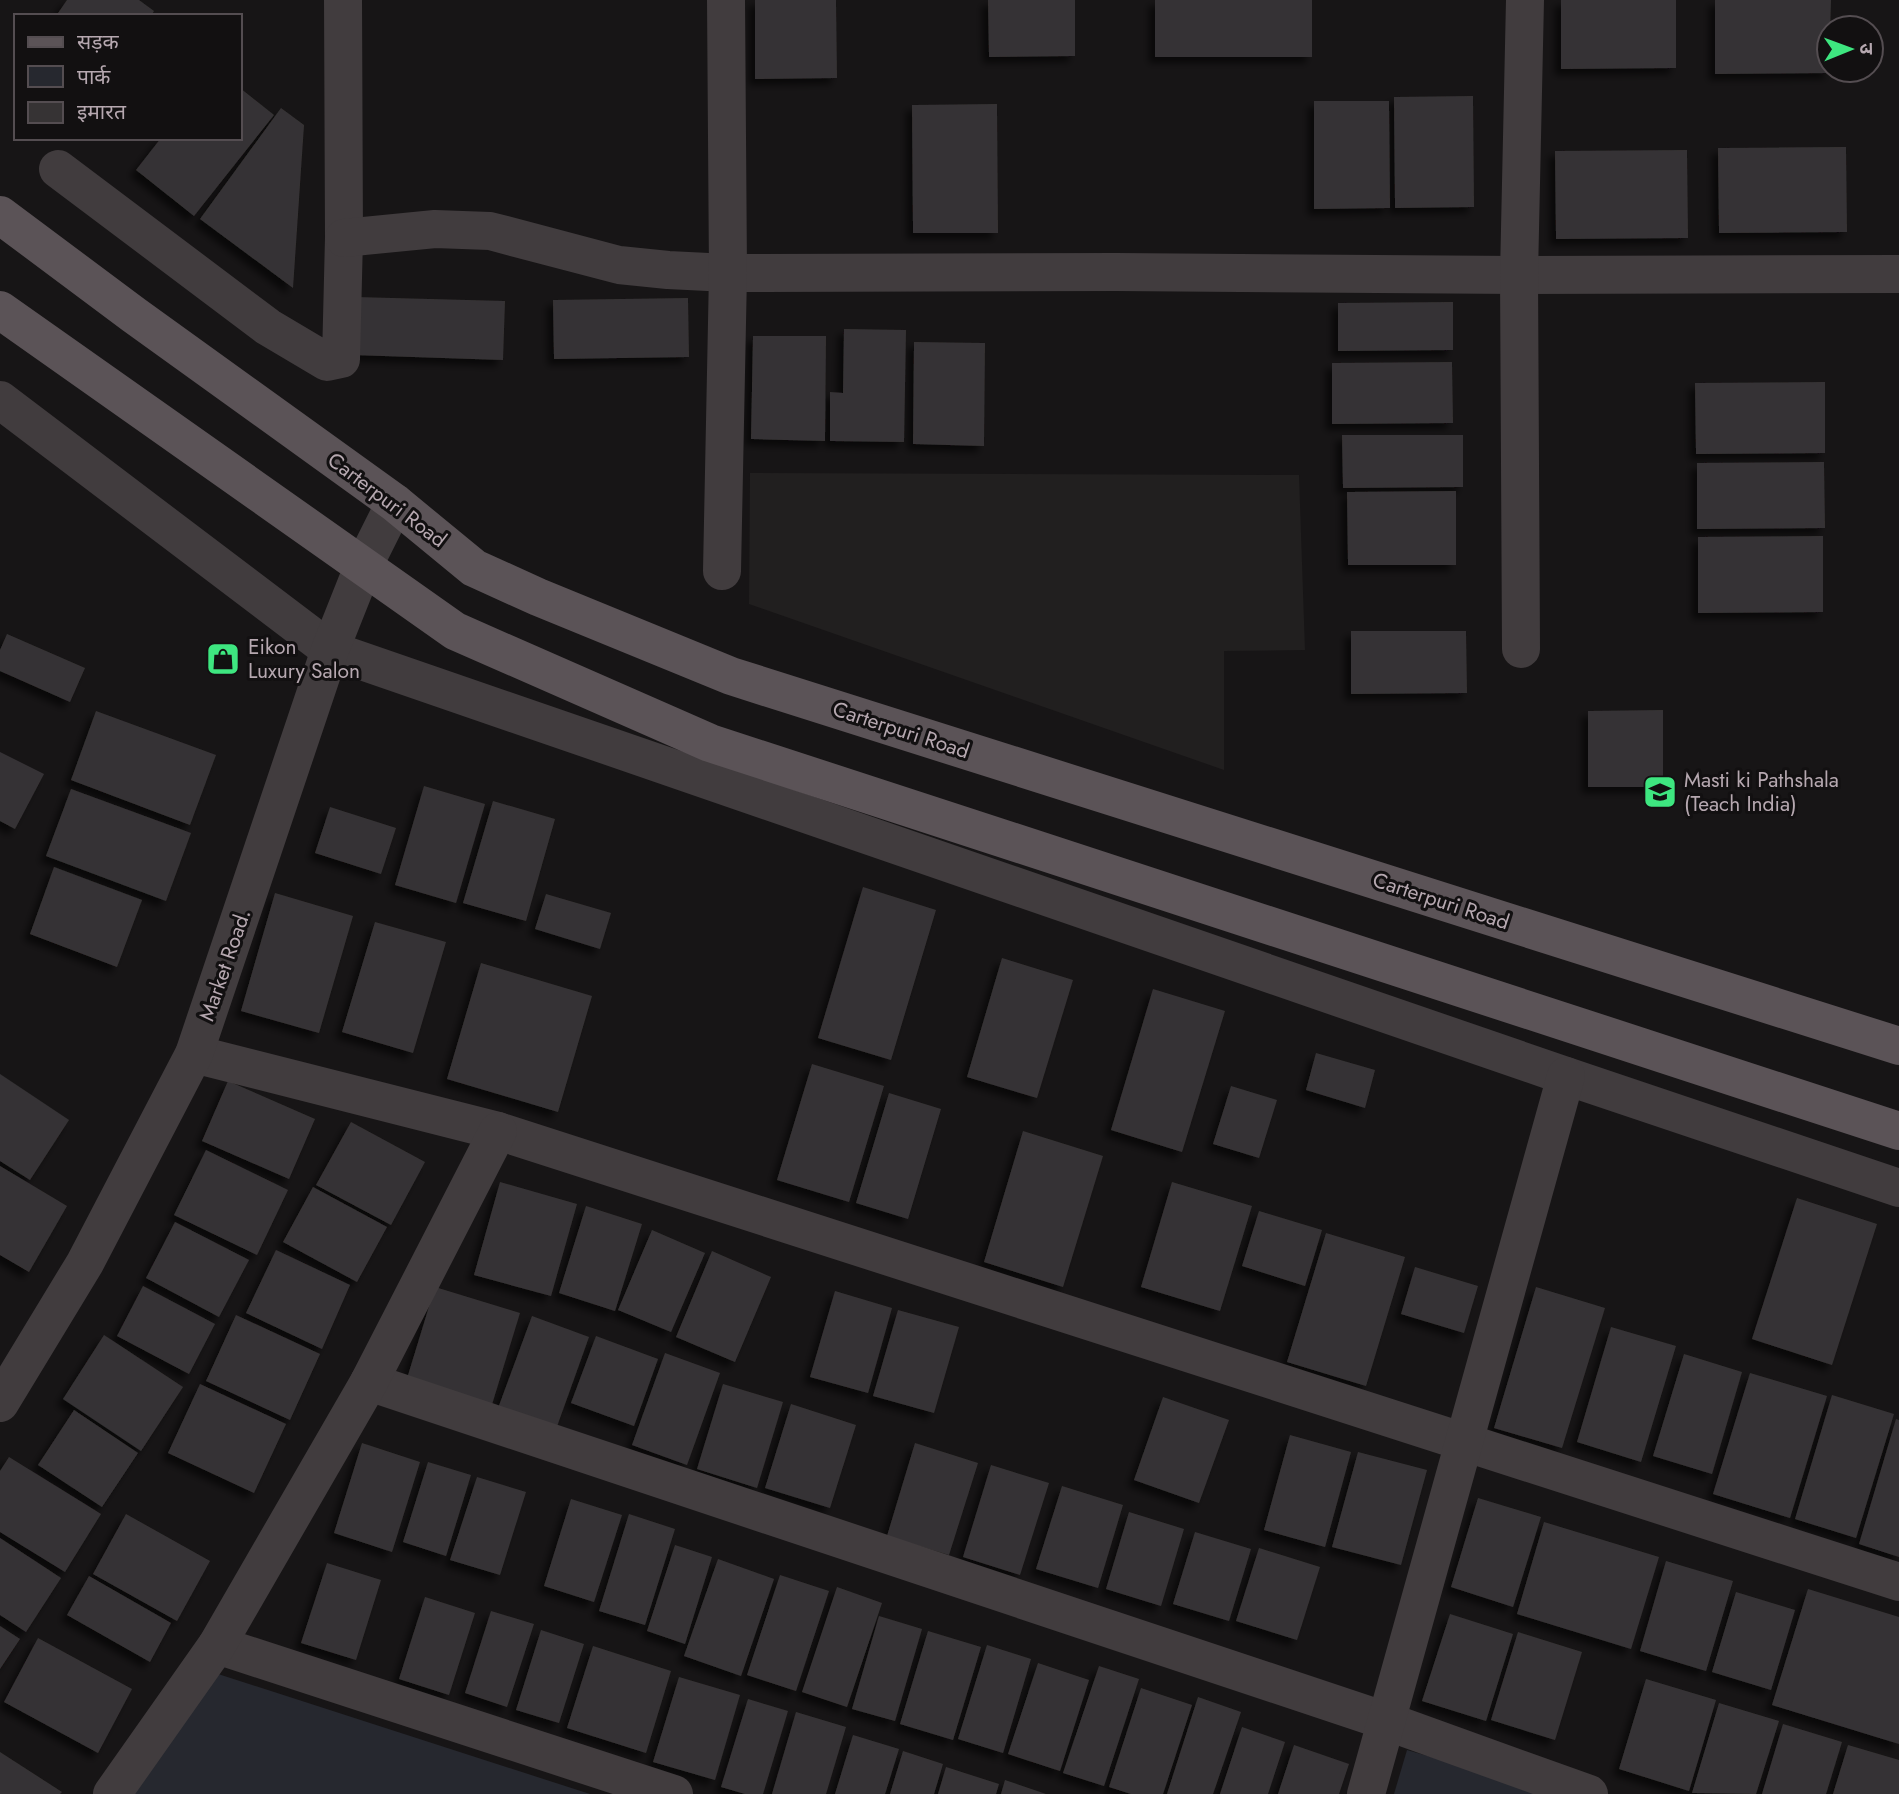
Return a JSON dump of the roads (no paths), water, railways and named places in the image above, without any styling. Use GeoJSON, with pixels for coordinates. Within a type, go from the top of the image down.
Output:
{"type":"FeatureCollection","features":[{"type":"Feature","properties":{"kind":"main road","name":"Carterpuri Road"},"geometry":{"type":"LineString","coordinates":[[0,215],[396,503],[474,568],[538,597],[731,676],[1899,1046]]}},
{"type":"Feature","properties":{"kind":"main road"},"geometry":{"type":"LineString","coordinates":[[0,310],[455,631],[710,743],[1899,1131]]}},
{"type":"Feature","properties":{"kind":"street"},"geometry":{"type":"LineString","coordinates":[[58,169],[268,327],[327,362],[341,359],[344,238],[343,0]]}},
{"type":"Feature","properties":{"kind":"street"},"geometry":{"type":"LineString","coordinates":[[722,571],[728,273],[726,0]]}},
{"type":"Feature","properties":{"kind":"street"},"geometry":{"type":"LineString","coordinates":[[1521,649],[1519,275],[1525,0]]}},
{"type":"Feature","properties":{"kind":"street"},"geometry":{"type":"LineString","coordinates":[[344,238],[435,229],[490,231],[619,265],[728,273],[1899,274]]}},
{"type":"Feature","properties":{"kind":"street"},"geometry":{"type":"LineString","coordinates":[[0,400],[330,650],[1899,1188]]}},
{"type":"Feature","properties":{"kind":"street","name":"Market Road."},"geometry":{"type":"LineString","coordinates":[[0,1403],[85,1263],[194,1054],[330,650],[363,567],[396,503]]}},
{"type":"Feature","properties":{"kind":"street"},"geometry":{"type":"LineString","coordinates":[[194,1054],[498,1131],[1899,1583]]}},
{"type":"Feature","properties":{"kind":"street"},"geometry":{"type":"LineString","coordinates":[[1366,1794],[1566,1076]]}},
{"type":"Feature","properties":{"kind":"street"},"geometry":{"type":"LineString","coordinates":[[112,1794],[217,1645],[369,1382],[498,1131]]}},
{"type":"Feature","properties":{"kind":"street"},"geometry":{"type":"LineString","coordinates":[[369,1382],[1386,1721],[1589,1794]]}},
{"type":"Feature","properties":{"kind":"street"},"geometry":{"type":"LineString","coordinates":[[217,1645],[674,1794]]}},
{"type":"Feature","properties":{"kind":"place","name":"Eikon Luxury Salon"},"geometry":{"type":"Point","coordinates":[223,659]}},
{"type":"Feature","properties":{"kind":"place","name":"Masti ki Pathshala (Teach India)"},"geometry":{"type":"Point","coordinates":[1660,792]}}]}
